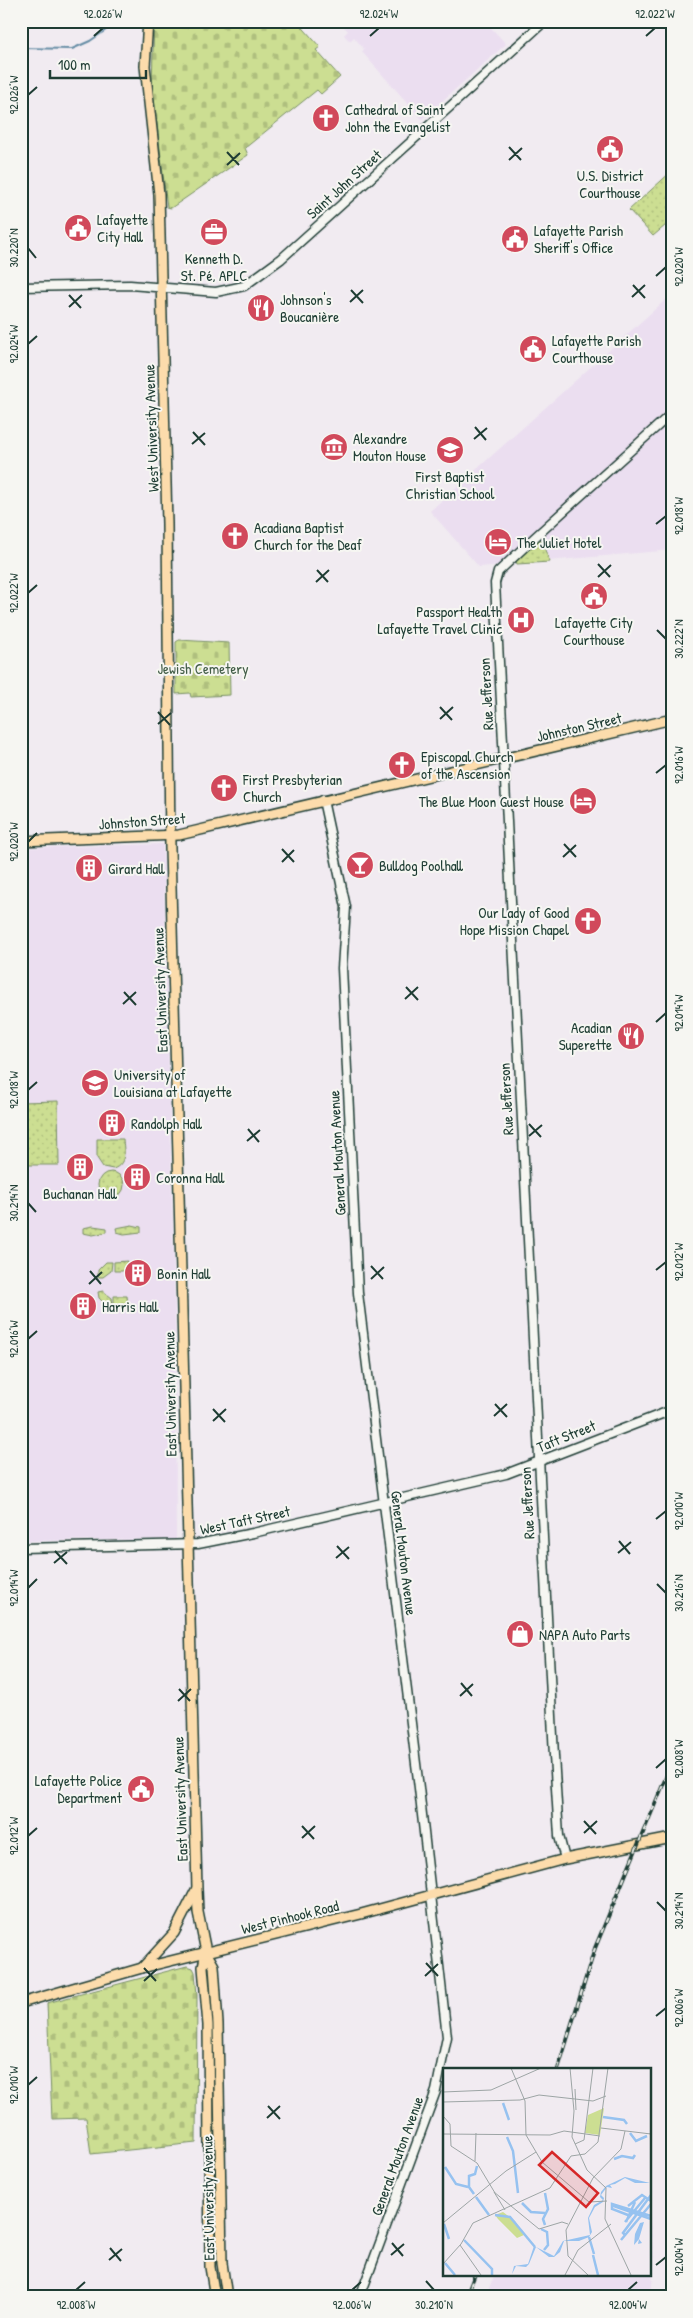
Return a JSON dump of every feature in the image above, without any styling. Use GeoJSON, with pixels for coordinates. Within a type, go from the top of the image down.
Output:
{"type":"FeatureCollection","features":[{"type":"Feature","properties":{"kind":"main road","name":"West University Avenue"},"geometry":{"type":"LineString","coordinates":[[148,21],[145,84],[159,194],[167,524],[170,836]]}},
{"type":"Feature","properties":{"kind":"main road","name":"Johnston Street"},"geometry":{"type":"LineString","coordinates":[[21,841],[170,836],[672,719]]}},
{"type":"Feature","properties":{"kind":"main road","name":"East University Avenue"},"geometry":{"type":"LineString","coordinates":[[170,836],[196,1889],[198,1912],[206,1952],[214,1966],[220,2097],[222,2263],[226,2294]]}},
{"type":"Feature","properties":{"kind":"main road","name":"West Pinhook Road"},"geometry":{"type":"LineString","coordinates":[[21,2003],[142,1968],[431,1896],[565,1859],[672,1838]]}},
{"type":"Feature","properties":{"kind":"main road"},"geometry":{"type":"LineString","coordinates":[[142,1968],[168,1943],[196,1889]]}},
{"type":"Feature","properties":{"kind":"main road","name":"East University Avenue"},"geometry":{"type":"LineString","coordinates":[[206,1952],[203,1967],[208,2016],[210,2267],[215,2295]]}},
{"type":"Feature","properties":{"kind":"main road"},"geometry":{"type":"LineString","coordinates":[[208,2097],[220,2097]]}},
{"type":"Feature","properties":{"kind":"main road"},"geometry":{"type":"LineString","coordinates":[[215,2295],[226,2294]]}},
{"type":"Feature","properties":{"kind":"street","name":"Saint John Street"},"geometry":{"type":"LineString","coordinates":[[21,287],[130,285],[216,292],[237,288],[253,281],[288,252],[545,21]]}},
{"type":"Feature","properties":{"kind":"street","name":"Rue Jefferson"},"geometry":{"type":"LineString","coordinates":[[565,1859],[559,1836],[554,1756],[495,578],[498,572],[534,538],[672,414]]}},
{"type":"Feature","properties":{"kind":"street","name":"General Mouton Avenue"},"geometry":{"type":"LineString","coordinates":[[323,800],[346,907],[342,968],[358,1293],[446,2018],[446,2045],[436,2091],[360,2297]]}},
{"type":"Feature","properties":{"kind":"street","name":"Taft Street"},"geometry":{"type":"LineString","coordinates":[[469,1484],[506,1474],[672,1410]]}},
{"type":"Feature","properties":{"kind":"street","name":"West Taft Street"},"geometry":{"type":"LineString","coordinates":[[21,1548],[188,1545],[253,1534],[469,1484]]}},
{"type":"Feature","properties":{"kind":"shaded area"},"geometry":{"type":"Polygon","coordinates":[[[339,21],[485,21],[506,44],[422,119],[362,52],[364,49],[354,37],[350,41],[344,35],[348,31],[339,21]]]}},
{"type":"Feature","properties":{"kind":"shaded area"},"geometry":{"type":"Polygon","coordinates":[[[672,294],[672,550],[479,567],[430,511],[672,294]]]}},
{"type":"Feature","properties":{"kind":"shaded area","name":"University of Louisiana at Lafayette"},"geometry":{"type":"Polygon","coordinates":[[[163,844],[175,1318],[176,1539],[21,1541],[21,848],[163,844]]]}},
{"type":"Feature","properties":{"kind":"shaded area"},"geometry":{"type":"Polygon","coordinates":[[[650,2222],[654,2260],[651,2297],[485,2297],[494,2276],[650,2276],[650,2222]]]}},
{"type":"Feature","properties":{"kind":"green space"},"geometry":{"type":"Polygon","coordinates":[[[154,21],[297,21],[320,47],[316,50],[340,77],[321,94],[317,90],[245,148],[248,155],[171,208],[167,207],[152,83],[154,21]]]}},
{"type":"Feature","properties":{"kind":"green space"},"geometry":{"type":"Polygon","coordinates":[[[672,171],[672,220],[653,236],[629,210],[672,171]]]}},
{"type":"Feature","properties":{"kind":"green space"},"geometry":{"type":"Polygon","coordinates":[[[540,538],[550,562],[517,564],[516,561],[540,538]]]}},
{"type":"Feature","properties":{"kind":"green space","name":"Jewish Cemetery"},"geometry":{"type":"Polygon","coordinates":[[[179,640],[229,643],[230,695],[191,697],[190,693],[176,694],[176,642],[179,640]]]}},
{"type":"Feature","properties":{"kind":"green space"},"geometry":{"type":"Polygon","coordinates":[[[58,1101],[59,1165],[21,1165],[21,1102],[58,1101]]]}},
{"type":"Feature","properties":{"kind":"green space"},"geometry":{"type":"Polygon","coordinates":[[[97,1139],[123,1139],[124,1157],[121,1164],[113,1169],[103,1167],[97,1158],[97,1139]]]}},
{"type":"Feature","properties":{"kind":"green space"},"geometry":{"type":"Polygon","coordinates":[[[111,1172],[120,1176],[124,1185],[120,1194],[111,1198],[102,1194],[98,1185],[102,1176],[111,1172]]]}},
{"type":"Feature","properties":{"kind":"green space"},"geometry":{"type":"Polygon","coordinates":[[[132,1225],[141,1227],[141,1232],[124,1234],[117,1232],[116,1228],[132,1225]]]}},
{"type":"Feature","properties":{"kind":"green space"},"geometry":{"type":"Polygon","coordinates":[[[93,1226],[107,1228],[107,1232],[93,1235],[83,1233],[83,1228],[93,1226]]]}},
{"type":"Feature","properties":{"kind":"green space"},"geometry":{"type":"Polygon","coordinates":[[[127,1261],[127,1271],[114,1271],[114,1262],[127,1261]]]}},
{"type":"Feature","properties":{"kind":"green space"},"geometry":{"type":"Polygon","coordinates":[[[106,1262],[112,1262],[111,1271],[103,1277],[98,1277],[98,1270],[106,1262]]]}},
{"type":"Feature","properties":{"kind":"green space"},"geometry":{"type":"Polygon","coordinates":[[[103,1291],[112,1298],[113,1306],[107,1306],[99,1298],[98,1292],[103,1291]]]}},
{"type":"Feature","properties":{"kind":"green space"},"geometry":{"type":"Polygon","coordinates":[[[114,1296],[127,1296],[128,1305],[114,1306],[114,1296]]]}},
{"type":"Feature","properties":{"kind":"green space"},"geometry":{"type":"Polygon","coordinates":[[[187,1966],[193,1968],[195,1972],[197,1995],[196,2143],[91,2154],[86,2118],[52,2119],[47,2003],[187,1966]]]}},
{"type":"Feature","properties":{"kind":"waterway"},"geometry":{"type":"LineString","coordinates":[[21,48],[72,49],[90,41],[119,21]]}},
{"type":"Feature","properties":{"kind":"railway"},"geometry":{"type":"LineString","coordinates":[[558,2068],[595,1948],[672,1763]]}},
{"type":"Feature","properties":{"kind":"railway"},"geometry":{"type":"LineString","coordinates":[[466,2297],[474,2276]]}},
{"type":"Feature","properties":{"kind":"place","name":"Cathedral of Saint John the Evangelist"},"geometry":{"type":"Point","coordinates":[326,118]}},
{"type":"Feature","properties":{"kind":"place","name":"U.S. District Courthouse"},"geometry":{"type":"Point","coordinates":[610,149]}},
{"type":"Feature","properties":{"kind":"place","name":"Lafayette City Hall"},"geometry":{"type":"Point","coordinates":[78,228]}},
{"type":"Feature","properties":{"kind":"place","name":"Kenneth D. St. Pé, APLC"},"geometry":{"type":"Point","coordinates":[214,232]}},
{"type":"Feature","properties":{"kind":"place","name":"Lafayette Parish Sheriff's Office"},"geometry":{"type":"Point","coordinates":[515,239]}},
{"type":"Feature","properties":{"kind":"place","name":"Johnson's Boucanière"},"geometry":{"type":"Point","coordinates":[261,308]}},
{"type":"Feature","properties":{"kind":"place","name":"Lafayette Parish Courthouse"},"geometry":{"type":"Point","coordinates":[533,349]}},
{"type":"Feature","properties":{"kind":"place","name":"Alexandre Mouton House"},"geometry":{"type":"Point","coordinates":[334,447]}},
{"type":"Feature","properties":{"kind":"place","name":"First Baptist Christian School"},"geometry":{"type":"Point","coordinates":[450,450]}},
{"type":"Feature","properties":{"kind":"place","name":"Acadiana Baptist Church for the Deaf"},"geometry":{"type":"Point","coordinates":[235,536]}},
{"type":"Feature","properties":{"kind":"place","name":"The Juliet Hotel"},"geometry":{"type":"Point","coordinates":[498,542]}},
{"type":"Feature","properties":{"kind":"place","name":"Lafayette City Courthouse"},"geometry":{"type":"Point","coordinates":[594,596]}},
{"type":"Feature","properties":{"kind":"place","name":"Passport Health Lafayette Travel Clinic"},"geometry":{"type":"Point","coordinates":[521,620]}},
{"type":"Feature","properties":{"kind":"place","name":"Episcopal Church of the Ascension"},"geometry":{"type":"Point","coordinates":[402,765]}},
{"type":"Feature","properties":{"kind":"place","name":"First Presbyterian Church"},"geometry":{"type":"Point","coordinates":[224,788]}},
{"type":"Feature","properties":{"kind":"place","name":"The Blue Moon Guest House"},"geometry":{"type":"Point","coordinates":[583,801]}},
{"type":"Feature","properties":{"kind":"place","name":"Bulldog Poolhall"},"geometry":{"type":"Point","coordinates":[360,865]}},
{"type":"Feature","properties":{"kind":"place","name":"Girard Hall"},"geometry":{"type":"Point","coordinates":[89,868]}},
{"type":"Feature","properties":{"kind":"place","name":"Our Lady of Good Hope Mission Chapel"},"geometry":{"type":"Point","coordinates":[588,921]}},
{"type":"Feature","properties":{"kind":"place","name":"Acadian Superette"},"geometry":{"type":"Point","coordinates":[631,1036]}},
{"type":"Feature","properties":{"kind":"place","name":"University of Louisiana at Lafayette"},"geometry":{"type":"Point","coordinates":[95,1083]}},
{"type":"Feature","properties":{"kind":"place","name":"Randolph Hall"},"geometry":{"type":"Point","coordinates":[112,1123]}},
{"type":"Feature","properties":{"kind":"place","name":"Buchanan Hall"},"geometry":{"type":"Point","coordinates":[80,1167]}},
{"type":"Feature","properties":{"kind":"place","name":"Coronna Hall"},"geometry":{"type":"Point","coordinates":[137,1177]}},
{"type":"Feature","properties":{"kind":"place","name":"Bonin Hall"},"geometry":{"type":"Point","coordinates":[138,1273]}},
{"type":"Feature","properties":{"kind":"place","name":"Harris Hall"},"geometry":{"type":"Point","coordinates":[83,1306]}},
{"type":"Feature","properties":{"kind":"place","name":"NAPA Auto Parts"},"geometry":{"type":"Point","coordinates":[520,1634]}},
{"type":"Feature","properties":{"kind":"place","name":"Lafayette Police Department"},"geometry":{"type":"Point","coordinates":[141,1789]}}]}
